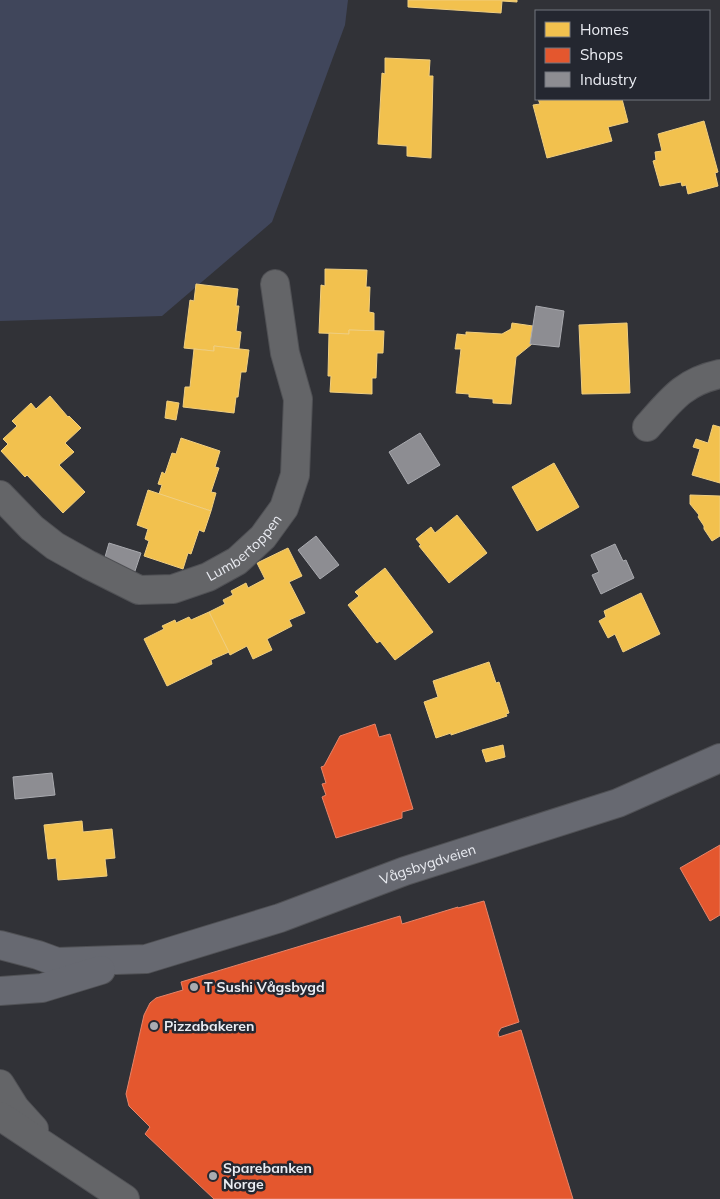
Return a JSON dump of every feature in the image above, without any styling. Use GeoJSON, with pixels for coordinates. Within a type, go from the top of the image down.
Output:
{"type":"FeatureCollection","features":[{"type":"Feature","properties":{"kind":"main road","name":"Vågsbygdveien"},"geometry":{"type":"LineString","coordinates":[[0,945],[57,962],[146,959],[280,918],[405,871],[618,804],[720,758]]}},
{"type":"Feature","properties":{"kind":"main road","name":"Vågsbygdveien"},"geometry":{"type":"LineString","coordinates":[[0,991],[42,988],[132,960]]}},
{"type":"Feature","properties":{"kind":"street","name":"Lumbertoppen"},"geometry":{"type":"LineString","coordinates":[[0,495],[32,528],[55,546],[89,566],[139,590],[172,589],[208,577],[238,561],[263,537],[284,508],[295,475],[298,399],[285,353],[275,284]]}},
{"type":"Feature","properties":{"kind":"street"},"geometry":{"type":"LineString","coordinates":[[646,427],[671,400],[691,383],[704,377],[720,374]]}},
{"type":"Feature","properties":{"kind":"street"},"geometry":{"type":"LineString","coordinates":[[0,1084],[15,1108],[62,1157]]}},
{"type":"Feature","properties":{"kind":"street"},"geometry":{"type":"LineString","coordinates":[[0,1116],[125,1199]]}},
{"type":"Feature","properties":{"kind":"shaded area"},"geometry":{"type":"Polygon","coordinates":[[[0,0],[348,0],[345,25],[272,222],[162,316],[0,321],[0,0]]]}},
{"type":"Feature","properties":{"kind":"building: Homes"},"geometry":{"type":"Polygon","coordinates":[[[408,0],[517,0],[517,2],[502,1],[501,13],[408,7],[408,0]]]}},
{"type":"Feature","properties":{"kind":"building: Homes"},"geometry":{"type":"Polygon","coordinates":[[[385,58],[430,60],[429,76],[433,76],[431,158],[407,156],[407,146],[378,144],[382,73],[385,74],[385,58]]]}},
{"type":"Feature","properties":{"kind":"building: Homes"},"geometry":{"type":"Polygon","coordinates":[[[538,100],[622,100],[628,122],[608,127],[612,141],[547,158],[533,105],[540,104],[538,100]]]}},
{"type":"Feature","properties":{"kind":"building: Homes"},"geometry":{"type":"Polygon","coordinates":[[[704,121],[718,172],[715,173],[718,186],[688,194],[686,185],[682,186],[681,182],[660,186],[653,161],[656,160],[655,152],[662,151],[658,134],[704,121]]]}},
{"type":"Feature","properties":{"kind":"building: Homes"},"geometry":{"type":"Polygon","coordinates":[[[325,269],[367,270],[366,287],[370,287],[369,312],[374,313],[374,331],[349,330],[349,334],[319,333],[321,285],[325,286],[325,269]]]}},
{"type":"Feature","properties":{"kind":"building: Homes"},"geometry":{"type":"Polygon","coordinates":[[[196,284],[238,289],[236,306],[239,306],[236,331],[241,332],[239,349],[214,346],[214,351],[184,348],[190,300],[194,301],[196,284]]]}},
{"type":"Feature","properties":{"kind":"building: Homes"},"geometry":{"type":"Polygon","coordinates":[[[512,323],[533,326],[530,344],[532,344],[516,357],[511,404],[493,403],[493,399],[469,397],[469,394],[456,393],[461,349],[455,349],[457,334],[466,335],[466,332],[502,334],[511,329],[512,323]]]}},
{"type":"Feature","properties":{"kind":"building: Homes"},"geometry":{"type":"Polygon","coordinates":[[[627,323],[630,393],[582,394],[579,325],[627,323]]]}},
{"type":"Feature","properties":{"kind":"building: Homes"},"geometry":{"type":"Polygon","coordinates":[[[349,330],[384,331],[383,353],[377,353],[376,378],[372,378],[372,394],[330,392],[331,376],[328,376],[329,333],[349,334],[349,330]]]}},
{"type":"Feature","properties":{"kind":"building: Homes"},"geometry":{"type":"Polygon","coordinates":[[[214,346],[249,350],[246,372],[241,372],[234,413],[183,407],[185,387],[190,387],[194,349],[214,351],[214,346]]]}},
{"type":"Feature","properties":{"kind":"building: Homes"},"geometry":{"type":"Polygon","coordinates":[[[50,396],[68,417],[81,428],[65,443],[74,452],[59,465],[85,492],[63,513],[1,451],[8,444],[3,439],[17,426],[12,421],[31,403],[36,409],[50,396]]]}},
{"type":"Feature","properties":{"kind":"building: Homes"},"geometry":{"type":"Polygon","coordinates":[[[167,401],[179,403],[176,420],[165,418],[167,401]]]}},
{"type":"Feature","properties":{"kind":"building: Homes"},"geometry":{"type":"Polygon","coordinates":[[[713,425],[720,427],[720,483],[692,475],[700,449],[693,447],[696,439],[708,443],[713,425]]]}},
{"type":"Feature","properties":{"kind":"building: Homes"},"geometry":{"type":"Polygon","coordinates":[[[181,438],[220,451],[215,467],[219,468],[211,492],[216,493],[211,511],[159,494],[162,485],[158,484],[162,472],[165,474],[172,453],[176,454],[181,438]]]}},
{"type":"Feature","properties":{"kind":"building: Homes"},"geometry":{"type":"Polygon","coordinates":[[[554,463],[579,507],[537,531],[512,487],[554,463]]]}},
{"type":"Feature","properties":{"kind":"building: Homes"},"geometry":{"type":"Polygon","coordinates":[[[148,490],[211,511],[204,532],[199,530],[191,554],[188,553],[183,569],[144,556],[149,541],[145,539],[148,529],[137,525],[148,490]]]}},
{"type":"Feature","properties":{"kind":"building: Homes"},"geometry":{"type":"Polygon","coordinates":[[[690,495],[720,496],[720,536],[712,541],[698,517],[699,515],[690,504],[690,495]]]}},
{"type":"Feature","properties":{"kind":"building: Homes"},"geometry":{"type":"Polygon","coordinates":[[[457,515],[487,553],[449,583],[419,546],[421,545],[416,539],[431,527],[435,533],[457,515]]]}},
{"type":"Feature","properties":{"kind":"building: Homes"},"geometry":{"type":"Polygon","coordinates":[[[288,548],[302,576],[289,582],[305,613],[289,620],[292,626],[267,639],[272,650],[253,659],[247,646],[230,655],[209,612],[225,604],[223,600],[233,595],[231,591],[246,583],[248,588],[265,579],[257,563],[288,548]]]}},
{"type":"Feature","properties":{"kind":"building: Homes"},"geometry":{"type":"Polygon","coordinates":[[[385,568],[433,632],[395,660],[380,641],[377,643],[348,605],[359,596],[355,592],[385,568]]]}},
{"type":"Feature","properties":{"kind":"building: Homes"},"geometry":{"type":"Polygon","coordinates":[[[641,593],[660,634],[623,652],[615,634],[608,638],[599,621],[606,617],[604,611],[641,593]]]}},
{"type":"Feature","properties":{"kind":"building: Homes"},"geometry":{"type":"Polygon","coordinates":[[[209,612],[229,652],[211,660],[212,664],[167,686],[144,639],[164,629],[162,626],[175,620],[176,623],[189,617],[191,620],[209,612]]]}},
{"type":"Feature","properties":{"kind":"building: Homes"},"geometry":{"type":"Polygon","coordinates":[[[489,662],[496,683],[499,682],[509,713],[506,714],[507,716],[451,735],[451,733],[436,738],[424,702],[438,697],[433,681],[489,662]]]}},
{"type":"Feature","properties":{"kind":"building: Homes"},"geometry":{"type":"Polygon","coordinates":[[[503,745],[505,757],[486,762],[482,750],[503,745]]]}},
{"type":"Feature","properties":{"kind":"building: Homes"},"geometry":{"type":"Polygon","coordinates":[[[82,821],[83,832],[112,829],[115,858],[105,859],[107,876],[58,880],[56,858],[48,859],[44,825],[82,821]]]}},
{"type":"Feature","properties":{"kind":"building: Shops"},"geometry":{"type":"Polygon","coordinates":[[[375,724],[379,737],[390,734],[413,809],[402,812],[402,818],[336,838],[322,797],[326,795],[322,784],[326,783],[321,767],[324,766],[340,736],[375,724]]]}},
{"type":"Feature","properties":{"kind":"building: Shops"},"geometry":{"type":"Polygon","coordinates":[[[720,845],[720,915],[710,921],[680,868],[720,845]]]}},
{"type":"Feature","properties":{"kind":"building: Shops"},"geometry":{"type":"Polygon","coordinates":[[[484,901],[519,1022],[501,1028],[498,1033],[499,1037],[521,1030],[573,1199],[214,1199],[145,1134],[150,1127],[129,1106],[126,1094],[144,1015],[150,1003],[156,998],[183,990],[181,982],[400,916],[402,924],[484,901]]]}},
{"type":"Feature","properties":{"kind":"building: Industry"},"geometry":{"type":"Polygon","coordinates":[[[536,306],[564,311],[559,347],[530,344],[536,306]]]}},
{"type":"Feature","properties":{"kind":"building: Industry"},"geometry":{"type":"Polygon","coordinates":[[[420,433],[440,465],[408,484],[389,452],[420,433]]]}},
{"type":"Feature","properties":{"kind":"building: Industry"},"geometry":{"type":"Polygon","coordinates":[[[316,536],[339,565],[320,579],[298,550],[316,536]]]}},
{"type":"Feature","properties":{"kind":"building: Industry"},"geometry":{"type":"Polygon","coordinates":[[[109,543],[141,553],[132,580],[101,571],[109,543]]]}},
{"type":"Feature","properties":{"kind":"building: Industry"},"geometry":{"type":"Polygon","coordinates":[[[615,544],[623,561],[626,560],[634,578],[601,594],[592,575],[599,572],[591,555],[615,544]]]}},
{"type":"Feature","properties":{"kind":"building: Industry"},"geometry":{"type":"Polygon","coordinates":[[[52,773],[55,795],[15,799],[13,777],[52,773]]]}},
{"type":"Feature","properties":{"kind":"place","name":"T Sushi Vågsbygd"},"geometry":{"type":"Point","coordinates":[194,987]}},
{"type":"Feature","properties":{"kind":"place","name":"Pizzabakeren"},"geometry":{"type":"Point","coordinates":[154,1026]}},
{"type":"Feature","properties":{"kind":"place","name":"Sparebanken Norge"},"geometry":{"type":"Point","coordinates":[213,1176]}}]}
